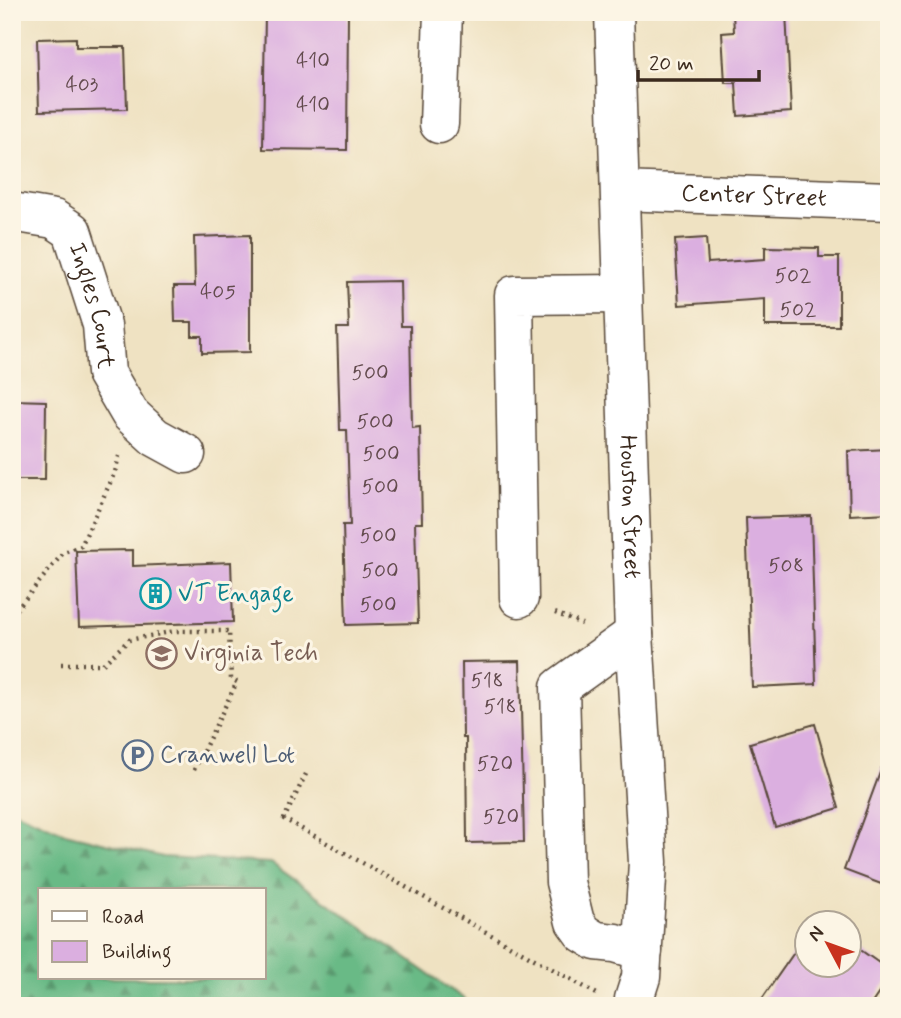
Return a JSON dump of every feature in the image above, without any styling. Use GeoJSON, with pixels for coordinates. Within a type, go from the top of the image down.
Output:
{"type":"FeatureCollection","features":[{"type":"Feature","properties":{"kind":"street"},"geometry":{"type":"LineString","coordinates":[[439,124],[443,12]]}},
{"type":"Feature","properties":{"kind":"street","name":"Houston Street"},"geometry":{"type":"LineString","coordinates":[[614,12],[634,634],[648,862],[641,977],[619,998]]}},
{"type":"Feature","properties":{"kind":"street","name":"Center Street"},"geometry":{"type":"LineString","coordinates":[[621,191],[889,201]]}},
{"type":"Feature","properties":{"kind":"street","name":"Ingles Court"},"geometry":{"type":"LineString","coordinates":[[12,212],[54,219],[72,230],[102,325],[106,373],[130,414],[155,437],[186,454]]}},
{"type":"Feature","properties":{"kind":"street"},"geometry":{"type":"LineString","coordinates":[[519,598],[514,295],[622,294]]}},
{"type":"Feature","properties":{"kind":"street"},"geometry":{"type":"LineString","coordinates":[[634,634],[560,687],[565,881],[575,922],[583,933],[596,941],[643,951]]}},
{"type":"Feature","properties":{"kind":"path"},"geometry":{"type":"LineString","coordinates":[[12,615],[64,552],[81,546],[115,471]]}},
{"type":"Feature","properties":{"kind":"path"},"geometry":{"type":"LineString","coordinates":[[61,664],[103,664],[128,640],[175,631],[229,631],[231,678],[237,682],[193,772]]}},
{"type":"Feature","properties":{"kind":"path"},"geometry":{"type":"LineString","coordinates":[[306,774],[284,819],[619,998]]}},
{"type":"Feature","properties":{"kind":"green space"},"geometry":{"type":"Polygon","coordinates":[[[12,810],[65,833],[163,857],[271,863],[474,1006],[12,1006],[12,810]]]}},
{"type":"Feature","properties":{"kind":"building"},"geometry":{"type":"Polygon","coordinates":[[[265,12],[348,12],[347,150],[263,149],[265,12]]]}},
{"type":"Feature","properties":{"kind":"building"},"geometry":{"type":"Polygon","coordinates":[[[733,12],[786,12],[791,112],[738,116],[736,83],[725,83],[722,33],[734,32],[733,12]]]}},
{"type":"Feature","properties":{"kind":"building"},"geometry":{"type":"Polygon","coordinates":[[[76,38],[76,47],[125,47],[127,109],[39,111],[37,39],[76,38]]]}},
{"type":"Feature","properties":{"kind":"building"},"geometry":{"type":"Polygon","coordinates":[[[250,235],[250,352],[202,353],[202,336],[192,336],[192,322],[175,322],[174,286],[195,286],[194,237],[250,235]]]}},
{"type":"Feature","properties":{"kind":"building"},"geometry":{"type":"Polygon","coordinates":[[[706,238],[708,263],[765,259],[765,247],[819,248],[819,257],[839,257],[839,326],[765,326],[765,299],[679,305],[675,240],[706,238]]]}},
{"type":"Feature","properties":{"kind":"building"},"geometry":{"type":"Polygon","coordinates":[[[400,281],[401,326],[410,326],[412,428],[420,427],[422,523],[415,523],[418,623],[346,625],[343,525],[350,525],[347,430],[340,430],[337,328],[349,328],[347,282],[400,281]]]}},
{"type":"Feature","properties":{"kind":"building"},"geometry":{"type":"Polygon","coordinates":[[[12,400],[46,401],[45,480],[12,480],[12,400]]]}},
{"type":"Feature","properties":{"kind":"building"},"geometry":{"type":"Polygon","coordinates":[[[889,449],[889,513],[850,515],[848,451],[889,449]]]}},
{"type":"Feature","properties":{"kind":"building"},"geometry":{"type":"Polygon","coordinates":[[[811,516],[816,684],[752,687],[746,518],[811,516]]]}},
{"type":"Feature","properties":{"kind":"building","name":"VT Engage"},"geometry":{"type":"Polygon","coordinates":[[[133,550],[133,566],[231,562],[233,622],[79,627],[76,551],[133,550]]]}},
{"type":"Feature","properties":{"kind":"building"},"geometry":{"type":"Polygon","coordinates":[[[520,661],[524,842],[467,843],[462,662],[520,661]]]}},
{"type":"Feature","properties":{"kind":"building"},"geometry":{"type":"Polygon","coordinates":[[[815,724],[839,808],[775,827],[750,743],[815,724]]]}},
{"type":"Feature","properties":{"kind":"building"},"geometry":{"type":"Polygon","coordinates":[[[885,759],[889,759],[889,887],[844,870],[885,759]]]}},
{"type":"Feature","properties":{"kind":"building"},"geometry":{"type":"Polygon","coordinates":[[[862,951],[889,970],[889,978],[870,1006],[757,1006],[792,956],[792,979],[862,979],[862,951]]]}},
{"type":"Feature","properties":{"kind":"place","name":"VT Engage"},"geometry":{"type":"Point","coordinates":[155,594]}},
{"type":"Feature","properties":{"kind":"place","name":"Virginia Tech"},"geometry":{"type":"Point","coordinates":[161,653]}},
{"type":"Feature","properties":{"kind":"place","name":"Cranwell Lot"},"geometry":{"type":"Point","coordinates":[137,755]}}]}
